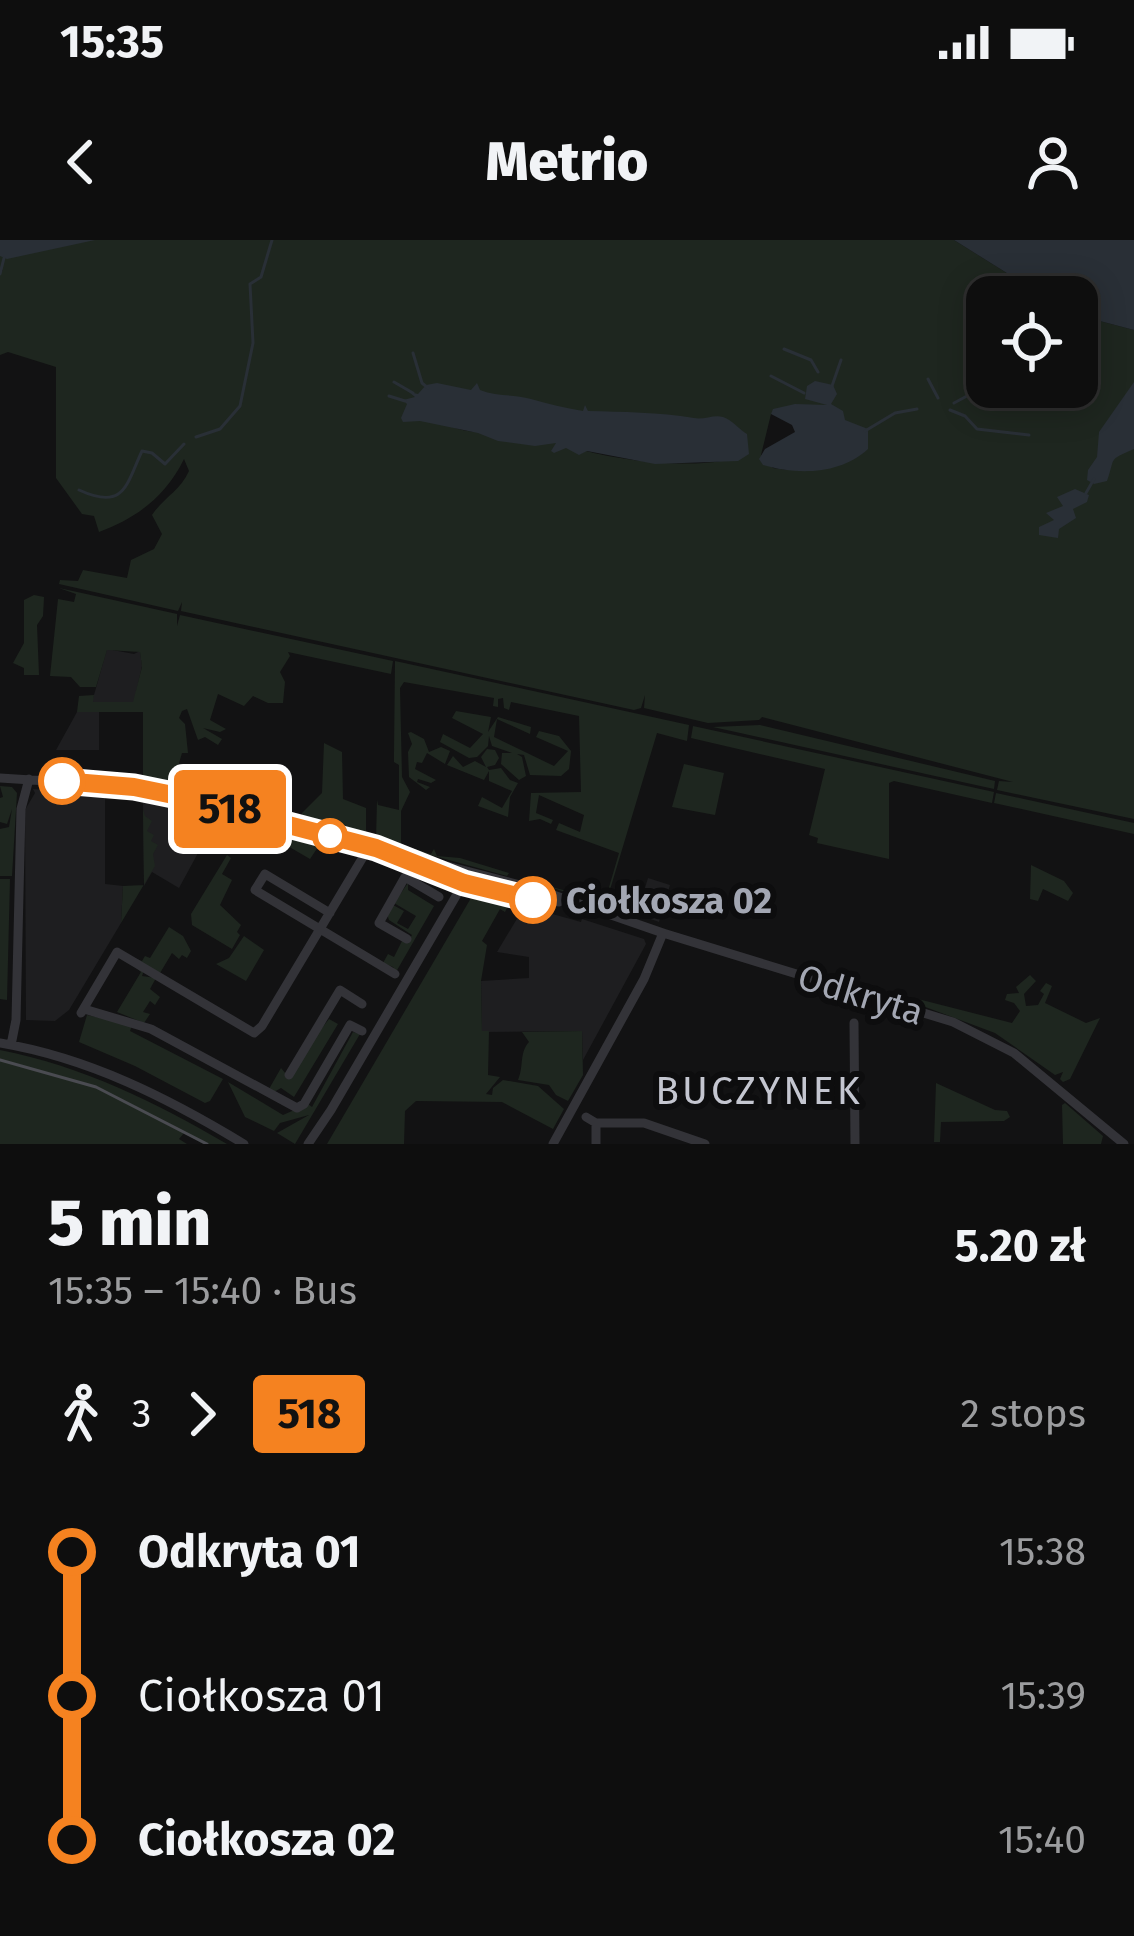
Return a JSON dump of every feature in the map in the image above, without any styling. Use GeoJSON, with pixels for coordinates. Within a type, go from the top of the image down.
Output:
{"type":"FeatureCollection","features":[{"type":"Feature","properties":{"kind":"street","name":"Odkryta"},"geometry":{"type":"LineString","coordinates":[[0,778],[160,792],[369,847],[407,869],[467,878],[533,900],[567,902],[953,1022],[986,1036],[1040,1071],[1124,1144]]}},
{"type":"Feature","properties":{"kind":"street"},"geometry":{"type":"LineString","coordinates":[[29,779],[21,809],[16,1020],[6,1044],[117,1077],[244,1144]]}},
{"type":"Feature","properties":{"kind":"street"},"geometry":{"type":"LineString","coordinates":[[350,1025],[304,1104],[297,1108],[152,1029],[87,1011],[117,952],[254,1033],[369,847]]}},
{"type":"Feature","properties":{"kind":"street"},"geometry":{"type":"LineString","coordinates":[[407,939],[379,923],[407,869],[439,897]]}},
{"type":"Feature","properties":{"kind":"street"},"geometry":{"type":"LineString","coordinates":[[330,913],[265,874],[255,890],[395,974]]}},
{"type":"Feature","properties":{"kind":"street"},"geometry":{"type":"LineString","coordinates":[[312,1144],[467,878]]}},
{"type":"Feature","properties":{"kind":"street"},"geometry":{"type":"LineString","coordinates":[[553,1144],[644,979],[663,933]]}},
{"type":"Feature","properties":{"kind":"street"},"geometry":{"type":"LineString","coordinates":[[289,1075],[340,990],[362,1004]]}},
{"type":"Feature","properties":{"kind":"street"},"geometry":{"type":"LineString","coordinates":[[327,1012],[362,1031]]}},
{"type":"Feature","properties":{"kind":"street"},"geometry":{"type":"LineString","coordinates":[[854,1023],[855,1144]]}},
{"type":"Feature","properties":{"kind":"street"},"geometry":{"type":"LineString","coordinates":[[596,1144],[591,1120],[644,1124],[705,1144]]}},
{"type":"Feature","properties":{"kind":"shaded area"},"geometry":{"type":"Polygon","coordinates":[[[0,240],[954,240],[1011,276],[966,276],[966,408],[1098,408],[1098,321],[1134,330],[1134,399],[1100,449],[1114,452],[1134,432],[1134,819],[997,790],[999,781],[1013,782],[762,717],[708,723],[644,708],[645,695],[641,708],[634,710],[181,611],[182,602],[178,611],[59,584],[60,580],[78,581],[83,570],[127,578],[131,560],[154,549],[162,534],[152,515],[189,471],[184,459],[149,504],[99,532],[94,516],[82,514],[56,478],[56,367],[8,352],[0,355],[0,240]],[[437,387],[437,401],[420,417],[463,430],[501,430],[514,436],[523,426],[534,439],[558,440],[579,448],[580,454],[691,464],[746,452],[743,436],[721,424],[663,415],[588,418],[558,414],[525,401],[493,401],[437,387]],[[794,405],[771,414],[761,455],[773,468],[794,470],[849,457],[861,448],[858,433],[841,422],[838,414],[794,405]]]}},
{"type":"Feature","properties":{"kind":"shaded area"},"geometry":{"type":"Polygon","coordinates":[[[0,240],[95,240],[7,259],[0,256],[0,240]]]}},
{"type":"Feature","properties":{"kind":"shaded area"},"geometry":{"type":"Polygon","coordinates":[[[954,240],[1134,240],[1134,330],[1098,321],[1098,276],[1011,276],[954,240]]]}},
{"type":"Feature","properties":{"kind":"shaded area"},"geometry":{"type":"Polygon","coordinates":[[[815,381],[833,385],[837,394],[831,404],[843,411],[845,420],[868,429],[868,449],[845,464],[818,471],[763,465],[759,459],[765,449],[795,432],[792,425],[771,414],[773,409],[827,405],[805,399],[807,386],[815,381]]]}},
{"type":"Feature","properties":{"kind":"shaded area"},"geometry":{"type":"Polygon","coordinates":[[[1134,382],[1134,449],[1114,460],[1107,481],[1094,484],[1087,480],[1097,457],[1099,432],[1134,382]]]}},
{"type":"Feature","properties":{"kind":"shaded area"},"geometry":{"type":"Polygon","coordinates":[[[477,383],[486,392],[583,411],[585,405],[588,411],[723,417],[747,434],[749,454],[738,461],[655,464],[587,451],[579,455],[566,448],[554,453],[556,443],[535,446],[498,441],[420,421],[403,422],[407,404],[403,400],[415,397],[409,392],[418,394],[426,385],[471,390],[477,383]]]}},
{"type":"Feature","properties":{"kind":"shaded area"},"geometry":{"type":"Polygon","coordinates":[[[1075,489],[1089,495],[1087,502],[1073,509],[1076,518],[1059,529],[1058,538],[1039,535],[1039,527],[1054,520],[1046,513],[1063,506],[1057,497],[1075,489]]]}},
{"type":"Feature","properties":{"kind":"shaded area"},"geometry":{"type":"Polygon","coordinates":[[[59,588],[177,614],[177,626],[180,615],[393,661],[391,674],[288,652],[280,672],[285,682],[283,703],[253,696],[244,706],[218,694],[210,720],[226,729],[203,728],[222,739],[218,745],[205,737],[198,740],[187,709],[182,711],[179,718],[185,724],[188,753],[182,753],[175,777],[197,782],[192,791],[148,782],[143,780],[143,712],[77,712],[79,696],[94,695],[93,702],[133,702],[142,667],[140,652],[107,650],[96,687],[80,687],[71,677],[50,676],[58,599],[74,602],[76,594],[59,588]]]}},
{"type":"Feature","properties":{"kind":"shaded area"},"geometry":{"type":"Polygon","coordinates":[[[44,597],[43,616],[37,625],[39,675],[24,675],[24,668],[13,663],[24,643],[24,600],[44,597]]]}},
{"type":"Feature","properties":{"kind":"shaded area"},"geometry":{"type":"Polygon","coordinates":[[[107,649],[140,651],[142,666],[134,702],[92,702],[107,649]]]}},
{"type":"Feature","properties":{"kind":"shaded area"},"geometry":{"type":"Polygon","coordinates":[[[395,661],[689,725],[687,741],[657,733],[606,903],[615,907],[529,881],[605,901],[619,853],[556,830],[559,823],[580,832],[584,815],[539,795],[536,813],[553,820],[551,824],[529,821],[531,793],[581,792],[579,716],[511,702],[509,710],[503,698],[498,699],[498,707],[493,706],[494,698],[404,682],[400,688],[402,777],[410,792],[401,811],[401,845],[431,854],[434,849],[437,856],[509,873],[507,876],[376,840],[377,800],[378,805],[399,810],[399,765],[394,762],[395,661]]]}},
{"type":"Feature","properties":{"kind":"shaded area"},"geometry":{"type":"Polygon","coordinates":[[[456,711],[491,717],[488,732],[498,717],[531,727],[530,734],[497,719],[494,737],[554,766],[568,751],[536,737],[539,731],[559,736],[571,751],[569,769],[561,776],[530,775],[524,755],[517,754],[526,776],[519,780],[501,764],[502,753],[512,753],[492,746],[489,736],[488,746],[469,758],[440,742],[443,734],[470,748],[483,734],[452,718],[456,711]]]}},
{"type":"Feature","properties":{"kind":"shaded area"},"geometry":{"type":"Polygon","coordinates":[[[77,712],[99,712],[99,750],[56,750],[77,712]]]}},
{"type":"Feature","properties":{"kind":"shaded area"},"geometry":{"type":"Polygon","coordinates":[[[760,725],[995,781],[994,789],[713,727],[760,725]]]}},
{"type":"Feature","properties":{"kind":"shaded area"},"geometry":{"type":"Polygon","coordinates":[[[693,726],[994,792],[992,803],[894,781],[889,783],[889,859],[817,843],[818,838],[809,835],[825,769],[691,738],[693,726]]]}},
{"type":"Feature","properties":{"kind":"shaded area"},"geometry":{"type":"Polygon","coordinates":[[[411,732],[424,739],[429,752],[441,747],[450,751],[445,764],[427,753],[422,763],[417,762],[415,769],[436,780],[418,779],[430,787],[426,790],[409,777],[411,732]]]}},
{"type":"Feature","properties":{"kind":"shaded area"},"geometry":{"type":"Polygon","coordinates":[[[324,743],[342,752],[343,799],[366,808],[363,838],[302,821],[302,813],[322,793],[324,743]]]}},
{"type":"Feature","properties":{"kind":"shaded area"},"geometry":{"type":"Polygon","coordinates":[[[487,749],[495,750],[499,758],[489,770],[501,768],[518,783],[510,797],[508,817],[478,806],[482,797],[502,808],[512,791],[489,781],[489,771],[484,780],[447,765],[453,756],[463,767],[475,761],[486,767],[481,757],[487,749]]]}},
{"type":"Feature","properties":{"kind":"shaded area"},"geometry":{"type":"Polygon","coordinates":[[[684,764],[724,773],[715,815],[672,807],[684,764]]]}},
{"type":"Feature","properties":{"kind":"shaded area"},"geometry":{"type":"Polygon","coordinates":[[[0,786],[12,787],[17,793],[12,876],[0,876],[0,829],[9,827],[12,809],[7,824],[0,822],[0,786]]]}},
{"type":"Feature","properties":{"kind":"shaded area"},"geometry":{"type":"Polygon","coordinates":[[[33,789],[105,794],[105,884],[123,886],[121,923],[69,1010],[55,1021],[26,1020],[25,810],[33,789]]]}},
{"type":"Feature","properties":{"kind":"shaded area"},"geometry":{"type":"Polygon","coordinates":[[[996,793],[1134,823],[1134,834],[994,803],[996,793]]]}},
{"type":"Feature","properties":{"kind":"shaded area"},"geometry":{"type":"Polygon","coordinates":[[[143,801],[217,818],[179,888],[152,872],[144,886],[143,801]]]}},
{"type":"Feature","properties":{"kind":"shaded area"},"geometry":{"type":"Polygon","coordinates":[[[143,809],[152,821],[147,831],[154,835],[151,841],[158,845],[153,854],[155,866],[144,884],[143,809]]]}},
{"type":"Feature","properties":{"kind":"shaded area"},"geometry":{"type":"Polygon","coordinates":[[[242,821],[322,841],[310,859],[250,825],[247,834],[235,830],[242,821]]]}},
{"type":"Feature","properties":{"kind":"shaded area"},"geometry":{"type":"Polygon","coordinates":[[[227,855],[231,858],[222,874],[232,880],[220,905],[241,925],[232,949],[192,925],[191,914],[227,855]]]}},
{"type":"Feature","properties":{"kind":"shaded area"},"geometry":{"type":"Polygon","coordinates":[[[1031,865],[1064,881],[1073,893],[1068,901],[1043,889],[1038,901],[1030,899],[1031,865]]]}},
{"type":"Feature","properties":{"kind":"shaded area"},"geometry":{"type":"Polygon","coordinates":[[[648,878],[670,885],[659,922],[637,914],[648,878]]]}},
{"type":"Feature","properties":{"kind":"shaded area"},"geometry":{"type":"Polygon","coordinates":[[[0,879],[10,879],[7,1000],[0,999],[0,879]]]}},
{"type":"Feature","properties":{"kind":"shaded area"},"geometry":{"type":"Polygon","coordinates":[[[408,883],[408,890],[434,906],[396,972],[383,963],[412,935],[389,920],[387,914],[393,905],[404,911],[397,923],[408,929],[416,916],[394,903],[408,883]]]}},
{"type":"Feature","properties":{"kind":"shaded area"},"geometry":{"type":"Polygon","coordinates":[[[144,885],[121,923],[123,886],[144,885]]]}},
{"type":"Feature","properties":{"kind":"shaded area"},"geometry":{"type":"Polygon","coordinates":[[[480,894],[510,902],[505,912],[500,909],[482,941],[487,945],[481,981],[482,1031],[489,1031],[488,1075],[500,1077],[486,1094],[492,1095],[503,1080],[538,1086],[564,1109],[553,1129],[502,1102],[416,1101],[405,1111],[404,1144],[327,1144],[471,898],[480,894]]]}},
{"type":"Feature","properties":{"kind":"shaded area"},"geometry":{"type":"Polygon","coordinates":[[[531,908],[582,919],[644,939],[646,944],[583,1060],[582,1031],[482,1032],[481,981],[529,978],[529,957],[497,952],[518,917],[531,908]]]}},
{"type":"Feature","properties":{"kind":"shaded area"},"geometry":{"type":"Polygon","coordinates":[[[169,927],[183,936],[191,951],[187,958],[172,953],[160,973],[129,956],[142,961],[145,956],[150,958],[169,927]]]}},
{"type":"Feature","properties":{"kind":"shaded area"},"geometry":{"type":"Polygon","coordinates":[[[244,936],[264,950],[246,981],[216,964],[229,958],[244,936]]]}},
{"type":"Feature","properties":{"kind":"shaded area"},"geometry":{"type":"Polygon","coordinates":[[[126,960],[144,970],[142,976],[156,978],[150,989],[160,997],[155,1005],[150,1001],[143,1012],[150,1014],[144,1023],[117,1012],[141,972],[126,960]]]}},
{"type":"Feature","properties":{"kind":"shaded area"},"geometry":{"type":"Polygon","coordinates":[[[1030,975],[1036,981],[1024,994],[1026,1006],[1038,1005],[1046,983],[1052,986],[1045,1003],[1086,1023],[1100,1018],[1070,1079],[1063,1082],[1063,1072],[1055,1075],[995,1033],[912,1002],[914,998],[1012,1023],[1020,1011],[1005,1000],[1007,994],[1019,993],[1016,987],[1030,975]]]}},
{"type":"Feature","properties":{"kind":"shaded area"},"geometry":{"type":"Polygon","coordinates":[[[87,1015],[132,1025],[130,1031],[223,1079],[205,1103],[79,1042],[87,1015]]]}},
{"type":"Feature","properties":{"kind":"shaded area"},"geometry":{"type":"Polygon","coordinates":[[[329,1019],[338,1024],[294,1097],[281,1088],[269,1089],[281,1068],[286,1074],[329,1019]]]}},
{"type":"Feature","properties":{"kind":"shaded area"},"geometry":{"type":"Polygon","coordinates":[[[582,1031],[583,1075],[568,1101],[549,1085],[518,1080],[529,1042],[522,1032],[582,1031]]]}},
{"type":"Feature","properties":{"kind":"shaded area"},"geometry":{"type":"Polygon","coordinates":[[[353,1032],[360,1034],[295,1144],[277,1133],[309,1115],[280,1123],[274,1131],[245,1117],[228,1082],[283,1115],[308,1104],[312,1107],[353,1032]]]}},
{"type":"Feature","properties":{"kind":"shaded area"},"geometry":{"type":"Polygon","coordinates":[[[0,1050],[117,1087],[227,1144],[203,1144],[184,1133],[179,1139],[187,1144],[0,1144],[0,1050]]]}},
{"type":"Feature","properties":{"kind":"shaded area"},"geometry":{"type":"Polygon","coordinates":[[[936,1083],[1007,1111],[1010,1117],[941,1122],[940,1142],[934,1142],[936,1083]]]}},
{"type":"Feature","properties":{"kind":"shaded area"},"geometry":{"type":"Polygon","coordinates":[[[1065,1103],[1103,1136],[1101,1144],[1063,1144],[1065,1103]]]}},
{"type":"Feature","properties":{"kind":"waterway"},"geometry":{"type":"LineString","coordinates":[[196,437],[220,429],[240,406],[253,343],[250,284],[261,277],[272,240]]}},
{"type":"Feature","properties":{"kind":"waterway"},"geometry":{"type":"LineString","coordinates":[[0,274],[4,258]]}},
{"type":"Feature","properties":{"kind":"waterway"},"geometry":{"type":"LineString","coordinates":[[784,349],[811,360],[818,372]]}},
{"type":"Feature","properties":{"kind":"waterway"},"geometry":{"type":"LineString","coordinates":[[413,353],[428,388]]}},
{"type":"Feature","properties":{"kind":"waterway"},"geometry":{"type":"LineString","coordinates":[[832,386],[841,360]]}},
{"type":"Feature","properties":{"kind":"waterway"},"geometry":{"type":"LineString","coordinates":[[771,376],[804,393]]}},
{"type":"Feature","properties":{"kind":"waterway"},"geometry":{"type":"LineString","coordinates":[[928,379],[938,398]]}},
{"type":"Feature","properties":{"kind":"waterway"},"geometry":{"type":"LineString","coordinates":[[394,382],[413,393]]}},
{"type":"Feature","properties":{"kind":"waterway"},"geometry":{"type":"LineString","coordinates":[[389,396],[405,401]]}},
{"type":"Feature","properties":{"kind":"waterway"},"geometry":{"type":"LineString","coordinates":[[954,403],[966,397]]}},
{"type":"Feature","properties":{"kind":"waterway"},"geometry":{"type":"LineString","coordinates":[[865,431],[895,413],[917,409]]}},
{"type":"Feature","properties":{"kind":"waterway"},"geometry":{"type":"LineString","coordinates":[[950,410],[965,416],[977,429],[1029,435]]}},
{"type":"Feature","properties":{"kind":"waterway"},"geometry":{"type":"LineString","coordinates":[[79,490],[115,496],[127,484],[142,451],[165,464],[184,444]]}},
{"type":"Feature","properties":{"kind":"waterway"},"geometry":{"type":"LineString","coordinates":[[1086,493],[1094,479]]}},
{"type":"Feature","properties":{"kind":"tram line"},"geometry":{"type":"LineString","coordinates":[[0,1060],[96,1087],[207,1144]]}},
{"type":"Feature","properties":{"kind":"bus line","name":"518"},"geometry":{"type":"LineString","coordinates":[[62,781],[178,796],[376,848],[464,883],[533,900]]}},
{"type":"Feature","properties":{"kind":"place","name":"Ciołkosza 02"},"geometry":{"type":"Point","coordinates":[533,900]}},
{"type":"Feature","properties":{"kind":"district","name":"BUCZYNEK"},"geometry":{"type":"Point","coordinates":[759,1090]}}]}
